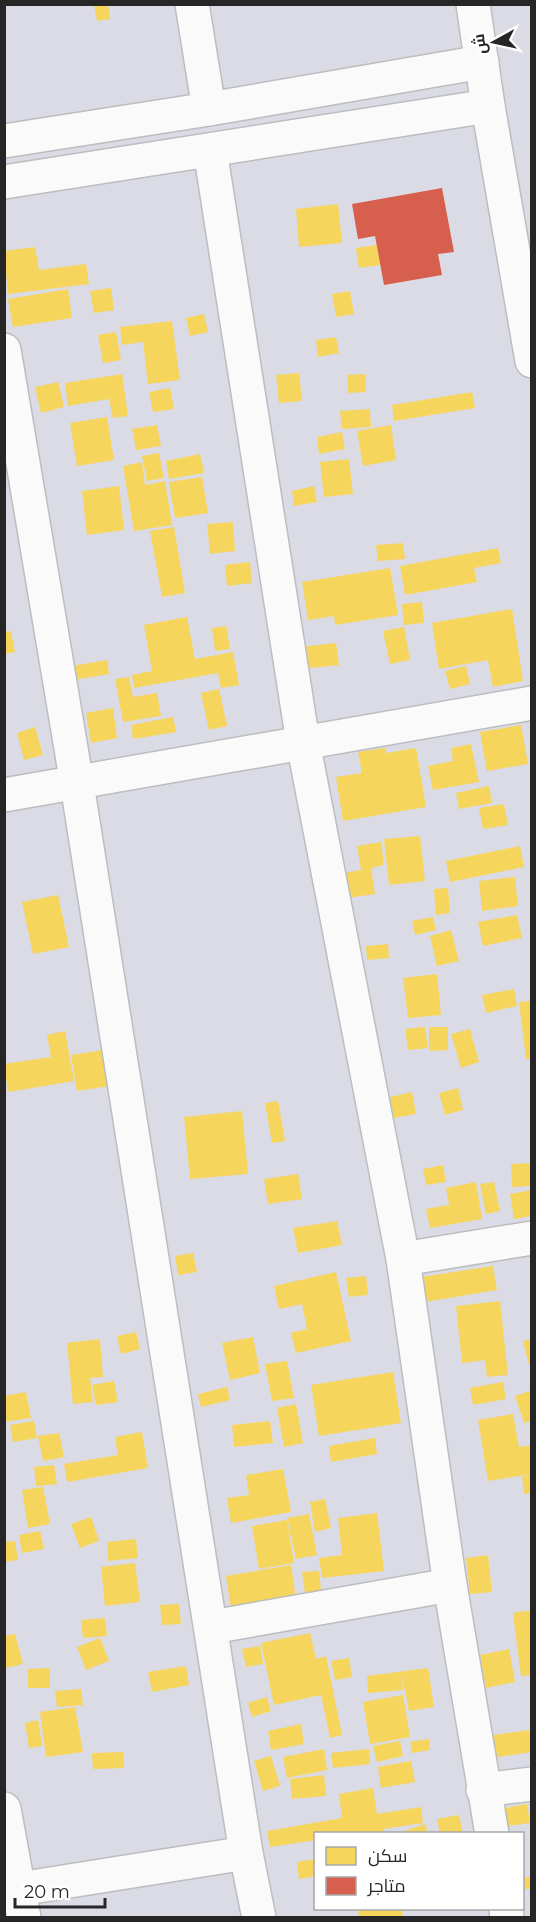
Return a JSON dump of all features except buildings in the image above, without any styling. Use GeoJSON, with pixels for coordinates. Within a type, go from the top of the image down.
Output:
{"type":"FeatureCollection","features":[{"type":"Feature","properties":{"kind":"street"},"geometry":{"type":"LineString","coordinates":[[192,4],[208,109]]}},
{"type":"Feature","properties":{"kind":"street"},"geometry":{"type":"LineString","coordinates":[[473,4],[531,360]]}},
{"type":"Feature","properties":{"kind":"street"},"geometry":{"type":"LineString","coordinates":[[4,141],[482,62]]}},
{"type":"Feature","properties":{"kind":"street"},"geometry":{"type":"LineString","coordinates":[[4,182],[488,106]]}},
{"type":"Feature","properties":{"kind":"street"},"geometry":{"type":"LineString","coordinates":[[210,150],[303,742],[403,1258],[450,1585],[492,1832]]}},
{"type":"Feature","properties":{"kind":"street"},"geometry":{"type":"LineString","coordinates":[[4,350],[77,784],[258,1917]]}},
{"type":"Feature","properties":{"kind":"street"},"geometry":{"type":"LineString","coordinates":[[4,795],[531,703]]}},
{"type":"Feature","properties":{"kind":"street"},"geometry":{"type":"LineString","coordinates":[[403,1258],[531,1238]]}},
{"type":"Feature","properties":{"kind":"street"},"geometry":{"type":"LineString","coordinates":[[212,1627],[450,1585]]}},
{"type":"Feature","properties":{"kind":"street"},"geometry":{"type":"LineString","coordinates":[[483,1790],[531,1784]]}},
{"type":"Feature","properties":{"kind":"street"},"geometry":{"type":"LineString","coordinates":[[4,1809],[21,1904],[246,1853]]}}]}
